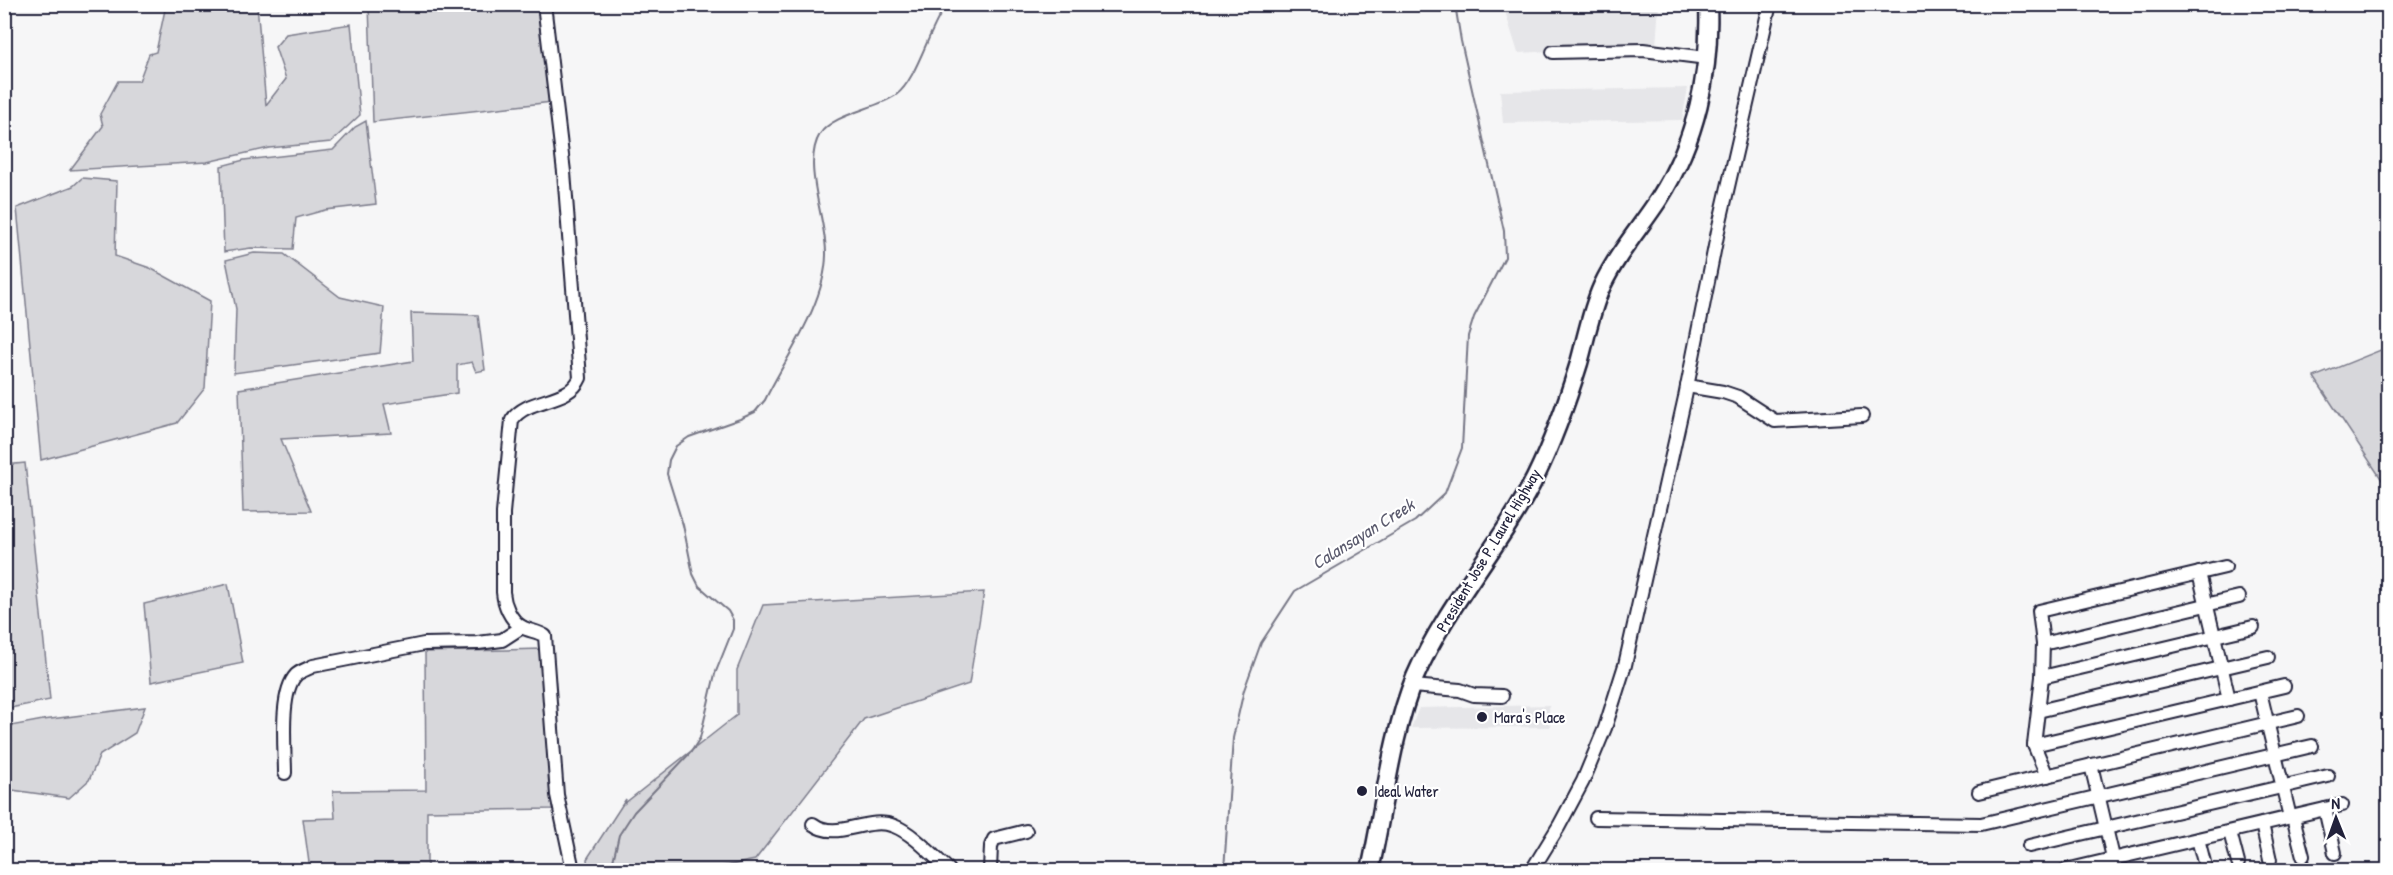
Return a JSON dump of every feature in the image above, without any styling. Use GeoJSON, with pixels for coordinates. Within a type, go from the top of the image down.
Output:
{"type":"FeatureCollection","features":[{"type":"Feature","properties":{"kind":"highway","name":"President Jose P. Laurel Highway"},"geometry":{"type":"LineString","coordinates":[[1370,870],[1399,730],[1412,686],[1440,628],[1534,479],[1567,402],[1600,289],[1659,198],[1686,147],[1697,110],[1707,58],[1708,4]]}},
{"type":"Feature","properties":{"kind":"street"},"geometry":{"type":"LineString","coordinates":[[544,4],[560,134],[580,378],[577,385],[569,391],[516,415],[509,430],[502,513],[504,603],[522,627],[538,631],[545,636],[557,795],[573,870]]}},
{"type":"Feature","properties":{"kind":"street"},"geometry":{"type":"LineString","coordinates":[[1532,870],[1583,781],[1605,728],[1624,665],[1687,386],[1719,226],[1770,4]]}},
{"type":"Feature","properties":{"kind":"street"},"geometry":{"type":"LineString","coordinates":[[1553,52],[1643,50],[1707,58]]}},
{"type":"Feature","properties":{"kind":"street"},"geometry":{"type":"LineString","coordinates":[[1687,386],[1738,397],[1775,421],[1862,416]]}},
{"type":"Feature","properties":{"kind":"street"},"geometry":{"type":"LineString","coordinates":[[2047,776],[2034,745],[2042,677],[2043,644],[2039,611],[2225,567]]}},
{"type":"Feature","properties":{"kind":"street"},"geometry":{"type":"LineString","coordinates":[[2199,573],[2229,699]]}},
{"type":"Feature","properties":{"kind":"street"},"geometry":{"type":"LineString","coordinates":[[2043,644],[2239,597]]}},
{"type":"Feature","properties":{"kind":"street"},"geometry":{"type":"LineString","coordinates":[[285,773],[285,708],[290,687],[297,674],[313,666],[424,644],[502,640],[522,627]]}},
{"type":"Feature","properties":{"kind":"street"},"geometry":{"type":"LineString","coordinates":[[2042,677],[2253,627]]}},
{"type":"Feature","properties":{"kind":"street"},"geometry":{"type":"LineString","coordinates":[[2038,711],[2268,657]]}},
{"type":"Feature","properties":{"kind":"street"},"geometry":{"type":"LineString","coordinates":[[1412,686],[1460,690],[1474,695],[1502,696]]}},
{"type":"Feature","properties":{"kind":"street"},"geometry":{"type":"LineString","coordinates":[[2034,745],[2284,686]]}},
{"type":"Feature","properties":{"kind":"street"},"geometry":{"type":"LineString","coordinates":[[2260,692],[2282,786],[2303,856]]}},
{"type":"Feature","properties":{"kind":"street"},"geometry":{"type":"LineString","coordinates":[[1979,792],[2298,716]]}},
{"type":"Feature","properties":{"kind":"street"},"geometry":{"type":"LineString","coordinates":[[1596,818],[1981,824],[2313,746]]}},
{"type":"Feature","properties":{"kind":"street"},"geometry":{"type":"LineString","coordinates":[[2091,765],[2115,865]]}},
{"type":"Feature","properties":{"kind":"street"},"geometry":{"type":"LineString","coordinates":[[2029,846],[2328,776]]}},
{"type":"Feature","properties":{"kind":"street"},"geometry":{"type":"LineString","coordinates":[[2066,870],[2115,865],[2198,839],[2342,805]]}},
{"type":"Feature","properties":{"kind":"street"},"geometry":{"type":"LineString","coordinates":[[2325,809],[2335,853]]}},
{"type":"Feature","properties":{"kind":"street"},"geometry":{"type":"LineString","coordinates":[[813,824],[826,831],[880,823],[894,825],[905,831],[949,870]]}},
{"type":"Feature","properties":{"kind":"street"},"geometry":{"type":"LineString","coordinates":[[2262,824],[2270,860]]}},
{"type":"Feature","properties":{"kind":"street"},"geometry":{"type":"LineString","coordinates":[[990,870],[991,846],[994,839],[1026,831]]}},
{"type":"Feature","properties":{"kind":"street"},"geometry":{"type":"LineString","coordinates":[[2230,832],[2238,863]]}},
{"type":"Feature","properties":{"kind":"street"},"geometry":{"type":"LineString","coordinates":[[2198,839],[2206,870]]}},
{"type":"Feature","properties":{"kind":"shaded area"},"geometry":{"type":"Polygon","coordinates":[[[166,5],[257,5],[266,105],[286,79],[275,47],[286,34],[351,24],[360,115],[331,142],[269,148],[207,162],[70,170],[103,126],[100,114],[118,81],[139,81],[149,54],[156,52],[166,5]]]}},
{"type":"Feature","properties":{"kind":"shaded area"},"geometry":{"type":"Polygon","coordinates":[[[369,5],[548,5],[561,101],[373,122],[369,5]]]}},
{"type":"Feature","properties":{"kind":"shaded area"},"geometry":{"type":"Polygon","coordinates":[[[1503,5],[1659,5],[1656,46],[1518,53],[1503,5]]]}},
{"type":"Feature","properties":{"kind":"shaded area"},"geometry":{"type":"Polygon","coordinates":[[[1688,88],[1682,120],[1503,123],[1500,91],[1688,88]]]}},
{"type":"Feature","properties":{"kind":"shaded area"},"geometry":{"type":"Polygon","coordinates":[[[366,121],[376,204],[325,210],[296,218],[293,249],[251,248],[224,252],[221,166],[244,160],[333,150],[355,127],[366,121]]]}},
{"type":"Feature","properties":{"kind":"shaded area"},"geometry":{"type":"Polygon","coordinates":[[[82,178],[117,181],[115,256],[150,268],[210,301],[205,388],[177,423],[41,460],[17,208],[73,186],[82,178]]]}},
{"type":"Feature","properties":{"kind":"shaded area"},"geometry":{"type":"Polygon","coordinates":[[[254,253],[284,254],[340,297],[384,307],[380,353],[234,373],[236,309],[226,260],[254,253]]]}},
{"type":"Feature","properties":{"kind":"shaded area"},"geometry":{"type":"Polygon","coordinates":[[[411,313],[478,315],[485,370],[476,372],[472,362],[457,365],[457,393],[384,404],[391,433],[281,439],[311,511],[243,512],[239,389],[413,361],[411,313]]]}},
{"type":"Feature","properties":{"kind":"shaded area"},"geometry":{"type":"Polygon","coordinates":[[[2388,347],[2388,489],[2314,377],[2388,347]]]}},
{"type":"Feature","properties":{"kind":"shaded area"},"geometry":{"type":"Polygon","coordinates":[[[25,463],[50,700],[5,709],[5,465],[25,463]]]}},
{"type":"Feature","properties":{"kind":"shaded area"},"geometry":{"type":"Polygon","coordinates":[[[228,584],[243,663],[151,682],[144,604],[228,584]]]}},
{"type":"Feature","properties":{"kind":"shaded area"},"geometry":{"type":"Polygon","coordinates":[[[984,592],[969,684],[864,719],[755,860],[706,870],[588,870],[587,859],[626,799],[625,803],[737,715],[737,670],[763,605],[984,592]]]}},
{"type":"Feature","properties":{"kind":"shaded area"},"geometry":{"type":"Polygon","coordinates":[[[543,649],[553,809],[427,811],[427,870],[310,870],[303,819],[335,818],[333,791],[426,790],[425,652],[543,649]]]}},
{"type":"Feature","properties":{"kind":"shaded area","name":"Mara's Place"},"geometry":{"type":"Polygon","coordinates":[[[1549,705],[1550,727],[1411,728],[1419,708],[1549,705]]]}},
{"type":"Feature","properties":{"kind":"shaded area"},"geometry":{"type":"Polygon","coordinates":[[[145,707],[135,733],[100,755],[89,780],[69,798],[5,789],[5,727],[145,707]]]}},
{"type":"Feature","properties":{"kind":"waterway"},"geometry":{"type":"LineString","coordinates":[[611,870],[619,835],[634,812],[691,752],[700,738],[715,674],[733,629],[733,620],[728,611],[699,586],[693,574],[683,525],[667,474],[669,460],[676,446],[689,437],[755,412],[765,400],[812,311],[824,274],[825,241],[813,161],[820,134],[835,121],[888,100],[903,88],[917,66],[934,26],[947,4]]}},
{"type":"Feature","properties":{"kind":"waterway","name":"Calansayan Creek"},"geometry":{"type":"LineString","coordinates":[[1224,870],[1233,738],[1244,690],[1261,643],[1295,591],[1415,521],[1445,493],[1462,448],[1468,336],[1474,317],[1505,257],[1504,231],[1461,41],[1455,4]]}},
{"type":"Feature","properties":{"kind":"place","name":"Mara's Place"},"geometry":{"type":"Point","coordinates":[1482,717]}},
{"type":"Feature","properties":{"kind":"place","name":"Ideal Water"},"geometry":{"type":"Point","coordinates":[1362,791]}}]}
